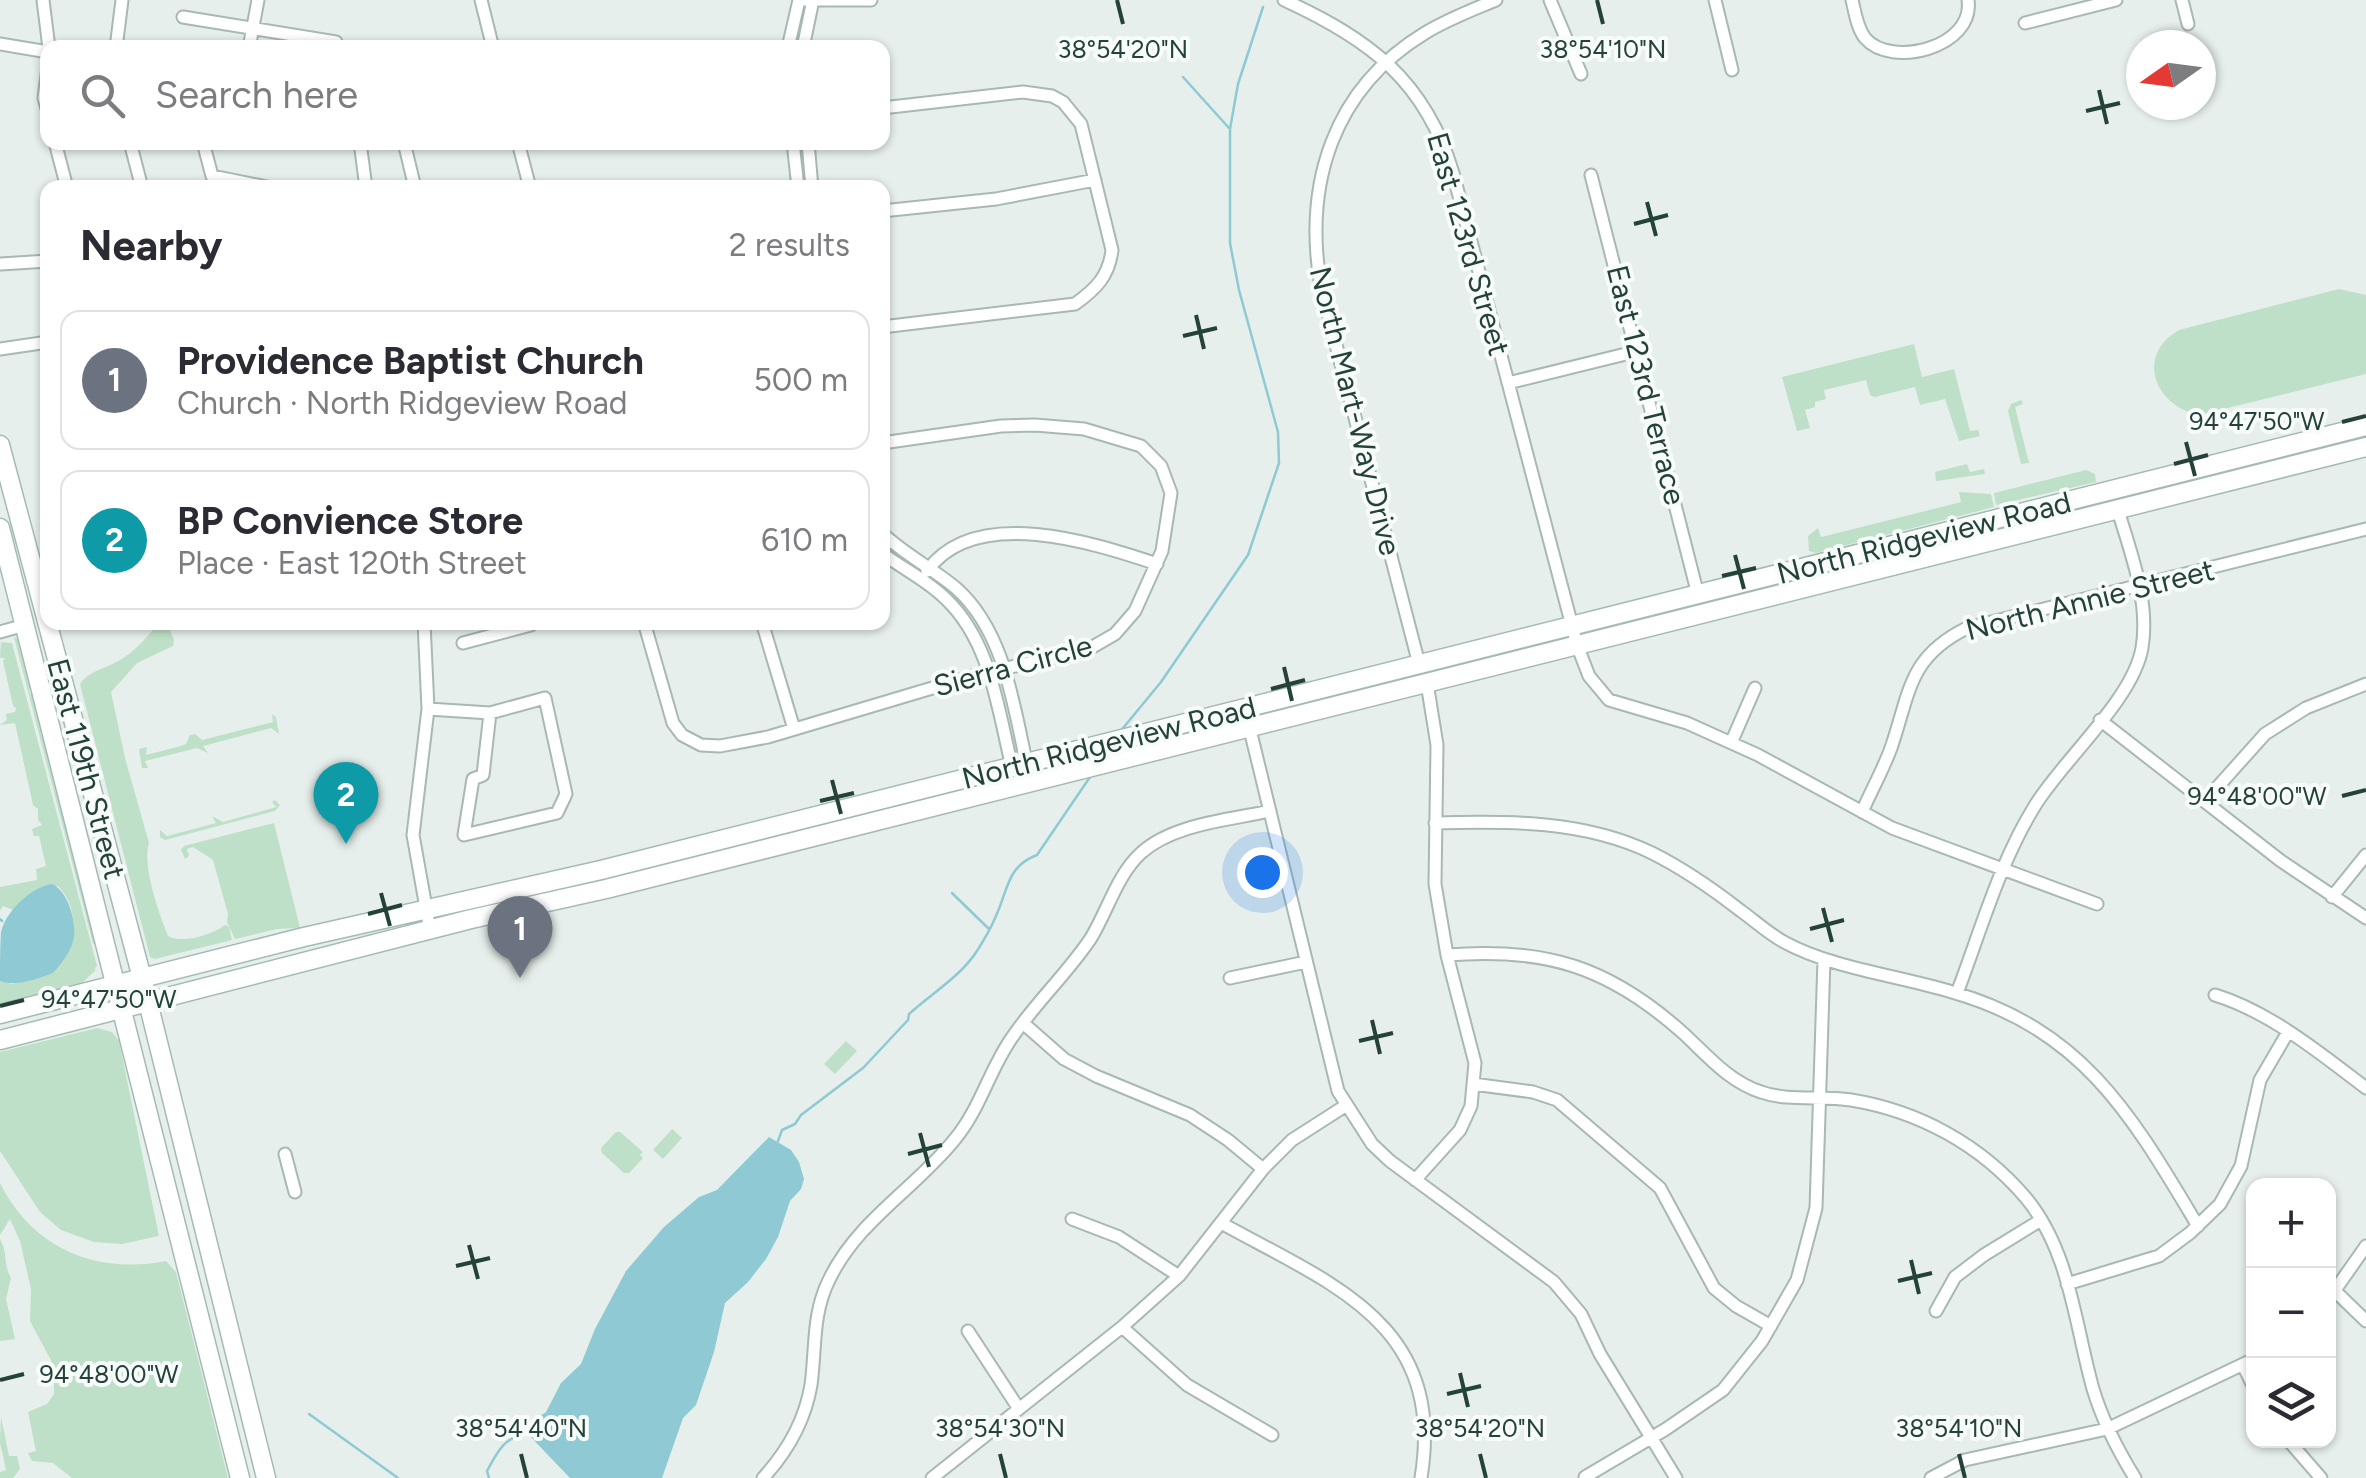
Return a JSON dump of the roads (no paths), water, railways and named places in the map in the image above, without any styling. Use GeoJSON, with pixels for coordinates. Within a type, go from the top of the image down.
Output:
{"type":"FeatureCollection","features":[{"type":"Feature","properties":{"kind":"main road","name":"North Ridgeview Road"},"geometry":{"type":"LineString","coordinates":[[0,1014],[1121,740],[1427,683],[2115,499],[2366,426]]}},
{"type":"Feature","properties":{"kind":"main road","name":"East 119th Street"},"geometry":{"type":"LineString","coordinates":[[0,445],[40,595]]}},
{"type":"Feature","properties":{"kind":"main road","name":"North Ridgeview Road"},"geometry":{"type":"LineString","coordinates":[[0,1040],[1108,763],[1419,664],[2115,499],[2366,446]]}},
{"type":"Feature","properties":{"kind":"main road","name":"East 119th Street"},"geometry":{"type":"LineString","coordinates":[[0,528],[124,1009]]}},
{"type":"Feature","properties":{"kind":"main road","name":"East 119th Street"},"geometry":{"type":"LineString","coordinates":[[49,630],[148,1003]]}},
{"type":"Feature","properties":{"kind":"main road"},"geometry":{"type":"LineString","coordinates":[[148,1003],[266,1478]]}},
{"type":"Feature","properties":{"kind":"main road"},"geometry":{"type":"LineString","coordinates":[[124,1009],[240,1478]]}},
{"type":"Feature","properties":{"kind":"street"},"geometry":{"type":"LineString","coordinates":[[43,0],[47,40]]}},
{"type":"Feature","properties":{"kind":"street"},"geometry":{"type":"LineString","coordinates":[[117,40],[122,0]]}},
{"type":"Feature","properties":{"kind":"street"},"geometry":{"type":"LineString","coordinates":[[251,40],[258,0]]}},
{"type":"Feature","properties":{"kind":"street"},"geometry":{"type":"LineString","coordinates":[[481,0],[491,40]]}},
{"type":"Feature","properties":{"kind":"street"},"geometry":{"type":"LineString","coordinates":[[807,0],[871,0]]}},
{"type":"Feature","properties":{"kind":"street"},"geometry":{"type":"LineString","coordinates":[[791,40],[807,0]]}},
{"type":"Feature","properties":{"kind":"street"},"geometry":{"type":"LineString","coordinates":[[804,40],[807,0]]}},
{"type":"Feature","properties":{"kind":"street","name":"East 123rd Street"},"geometry":{"type":"LineString","coordinates":[[1284,0],[1350,33],[1387,62],[1418,96],[1443,143],[1571,626],[1589,676],[1608,700],[1687,723],[1892,828],[2097,904]]}},
{"type":"Feature","properties":{"kind":"street","name":"North Mart-Way Drive"},"geometry":{"type":"LineString","coordinates":[[1419,664],[1320,287],[1314,250],[1314,210],[1320,173],[1332,139],[1363,86],[1424,33],[1496,0]]}},
{"type":"Feature","properties":{"kind":"street"},"geometry":{"type":"LineString","coordinates":[[1550,0],[1581,74]]}},
{"type":"Feature","properties":{"kind":"street"},"geometry":{"type":"LineString","coordinates":[[1714,0],[1732,70]]}},
{"type":"Feature","properties":{"kind":"street"},"geometry":{"type":"LineString","coordinates":[[1852,0],[1864,38],[1892,53],[1948,41],[1968,18],[1968,0]]}},
{"type":"Feature","properties":{"kind":"street"},"geometry":{"type":"LineString","coordinates":[[2025,23],[2074,5],[2116,0]]}},
{"type":"Feature","properties":{"kind":"street"},"geometry":{"type":"LineString","coordinates":[[2182,0],[2188,24]]}},
{"type":"Feature","properties":{"kind":"street"},"geometry":{"type":"LineString","coordinates":[[183,17],[322,40]]}},
{"type":"Feature","properties":{"kind":"street"},"geometry":{"type":"LineString","coordinates":[[0,44],[40,49]]}},
{"type":"Feature","properties":{"kind":"street"},"geometry":{"type":"LineString","coordinates":[[890,107],[1024,92],[1052,96],[1070,108],[1081,124],[1112,250],[1109,269],[1092,292],[1075,304],[890,326]]}},
{"type":"Feature","properties":{"kind":"street"},"geometry":{"type":"LineString","coordinates":[[57,150],[65,180]]}},
{"type":"Feature","properties":{"kind":"street"},"geometry":{"type":"LineString","coordinates":[[132,150],[140,180]]}},
{"type":"Feature","properties":{"kind":"street"},"geometry":{"type":"LineString","coordinates":[[206,150],[212,176],[232,180]]}},
{"type":"Feature","properties":{"kind":"street"},"geometry":{"type":"LineString","coordinates":[[361,150],[365,180]]}},
{"type":"Feature","properties":{"kind":"street"},"geometry":{"type":"LineString","coordinates":[[406,150],[413,180]]}},
{"type":"Feature","properties":{"kind":"street"},"geometry":{"type":"LineString","coordinates":[[520,150],[528,180]]}},
{"type":"Feature","properties":{"kind":"street"},"geometry":{"type":"LineString","coordinates":[[794,150],[797,180]]}},
{"type":"Feature","properties":{"kind":"street"},"geometry":{"type":"LineString","coordinates":[[809,150],[811,180]]}},
{"type":"Feature","properties":{"kind":"street","name":"East 123rd Terrace"},"geometry":{"type":"LineString","coordinates":[[1591,175],[1698,596]]}},
{"type":"Feature","properties":{"kind":"street"},"geometry":{"type":"LineString","coordinates":[[890,210],[996,199],[1095,180]]}},
{"type":"Feature","properties":{"kind":"street"},"geometry":{"type":"LineString","coordinates":[[1,264],[40,262]]}},
{"type":"Feature","properties":{"kind":"street"},"geometry":{"type":"LineString","coordinates":[[0,349],[40,343]]}},
{"type":"Feature","properties":{"kind":"street","name":"East 123rd Street"},"geometry":{"type":"LineString","coordinates":[[1508,383],[1638,351]]}},
{"type":"Feature","properties":{"kind":"street","name":"Sierra Circle"},"geometry":{"type":"LineString","coordinates":[[646,630],[668,712],[682,735],[701,745],[720,746],[794,729],[988,672],[1080,652],[1115,634],[1135,611],[1158,564],[1171,492],[1162,466],[1140,446],[1084,429],[1035,425],[890,442]]}},
{"type":"Feature","properties":{"kind":"street"},"geometry":{"type":"LineString","coordinates":[[1957,993],[2010,850],[2036,804],[2129,684],[2142,653],[2144,611],[2140,587],[2115,499]]}},
{"type":"Feature","properties":{"kind":"street","name":"North Annie Street"},"geometry":{"type":"LineString","coordinates":[[1862,812],[1891,748],[1901,708],[1920,666],[1940,641],[1966,628],[2366,529]]}},
{"type":"Feature","properties":{"kind":"street"},"geometry":{"type":"LineString","coordinates":[[925,573],[945,551],[980,539],[1012,534],[1082,541],[1158,564]]}},
{"type":"Feature","properties":{"kind":"street"},"geometry":{"type":"LineString","coordinates":[[890,540],[925,573],[964,619],[978,643],[1024,784]]}},
{"type":"Feature","properties":{"kind":"street"},"geometry":{"type":"LineString","coordinates":[[890,557],[957,590],[976,612],[992,638],[1003,669],[1019,765]]}},
{"type":"Feature","properties":{"kind":"street"},"geometry":{"type":"LineString","coordinates":[[0,632],[25,625]]}},
{"type":"Feature","properties":{"kind":"street"},"geometry":{"type":"LineString","coordinates":[[424,630],[428,709],[413,835],[430,930]]}},
{"type":"Feature","properties":{"kind":"street"},"geometry":{"type":"LineString","coordinates":[[462,643],[488,630]]}},
{"type":"Feature","properties":{"kind":"street"},"geometry":{"type":"LineString","coordinates":[[764,630],[794,729]]}},
{"type":"Feature","properties":{"kind":"street"},"geometry":{"type":"LineString","coordinates":[[1415,1180],[1460,1130],[1470,1106],[1474,1064],[1447,955],[1435,884],[1438,744],[1427,683]]}},
{"type":"Feature","properties":{"kind":"street"},"geometry":{"type":"LineString","coordinates":[[2205,801],[2265,734],[2306,708],[2366,684]]}},
{"type":"Feature","properties":{"kind":"street"},"geometry":{"type":"LineString","coordinates":[[1731,743],[1755,688]]}},
{"type":"Feature","properties":{"kind":"street"},"geometry":{"type":"LineString","coordinates":[[428,709],[490,713],[545,698],[566,794],[557,813],[464,836],[473,779],[483,775],[490,713]]}},
{"type":"Feature","properties":{"kind":"street"},"geometry":{"type":"LineString","coordinates":[[1248,718],[1345,1106],[1366,1136],[1415,1180],[1554,1282],[1581,1314],[1600,1354],[1676,1478]]}},
{"type":"Feature","properties":{"kind":"street"},"geometry":{"type":"LineString","coordinates":[[2100,720],[2332,897],[2366,918]]}},
{"type":"Feature","properties":{"kind":"street"},"geometry":{"type":"LineString","coordinates":[[763,1478],[784,1453],[800,1423],[810,1385],[818,1311],[836,1266],[869,1224],[956,1139],[1023,1023],[1092,936],[1139,854],[1170,835],[1270,811]]}},
{"type":"Feature","properties":{"kind":"street"},"geometry":{"type":"LineString","coordinates":[[1435,824],[1523,820],[1590,832],[1651,852],[1783,942],[1824,959],[1957,993],[2006,1013],[2046,1035],[2086,1066],[2123,1106],[2198,1226]]}},
{"type":"Feature","properties":{"kind":"street"},"geometry":{"type":"LineString","coordinates":[[2332,897],[2366,854]]}},
{"type":"Feature","properties":{"kind":"street"},"geometry":{"type":"LineString","coordinates":[[1447,955],[1493,951],[1533,956],[1604,976],[1659,1012],[1734,1081],[1763,1094],[1850,1100],[1897,1111],[1943,1130],[1986,1156],[2027,1200],[2050,1234],[2107,1429],[2135,1478]]}},
{"type":"Feature","properties":{"kind":"street"},"geometry":{"type":"LineString","coordinates":[[1586,1477],[1723,1390],[1771,1326],[1797,1280],[1816,1208],[1824,959]]}},
{"type":"Feature","properties":{"kind":"street"},"geometry":{"type":"LineString","coordinates":[[1230,978],[1306,962]]}},
{"type":"Feature","properties":{"kind":"street"},"geometry":{"type":"LineString","coordinates":[[2215,995],[2239,1002],[2363,1080]]}},
{"type":"Feature","properties":{"kind":"street"},"geometry":{"type":"LineString","coordinates":[[1023,1023],[1064,1059],[1190,1115],[1263,1169]]}},
{"type":"Feature","properties":{"kind":"street"},"geometry":{"type":"LineString","coordinates":[[2067,1284],[2159,1256],[2220,1204],[2241,1166],[2260,1080],[2288,1032]]}},
{"type":"Feature","properties":{"kind":"street"},"geometry":{"type":"LineString","coordinates":[[1473,1084],[1533,1092],[1558,1100],[1660,1188],[1714,1288],[1771,1326]]}},
{"type":"Feature","properties":{"kind":"street"},"geometry":{"type":"LineString","coordinates":[[934,1477],[1122,1327],[1179,1276],[1263,1169],[1292,1140],[1345,1106]]}},
{"type":"Feature","properties":{"kind":"street"},"geometry":{"type":"LineString","coordinates":[[286,1154],[295,1192]]}},
{"type":"Feature","properties":{"kind":"street"},"geometry":{"type":"LineString","coordinates":[[1072,1219],[1119,1237],[1179,1276]]}},
{"type":"Feature","properties":{"kind":"street"},"geometry":{"type":"LineString","coordinates":[[1936,1311],[1955,1277],[2041,1220]]}},
{"type":"Feature","properties":{"kind":"street"},"geometry":{"type":"LineString","coordinates":[[1222,1224],[1350,1294],[1379,1320],[1401,1349],[1416,1382],[1423,1422],[1421,1478]]}},
{"type":"Feature","properties":{"kind":"street"},"geometry":{"type":"LineString","coordinates":[[2336,1289],[2366,1246]]}},
{"type":"Feature","properties":{"kind":"street"},"geometry":{"type":"LineString","coordinates":[[2336,1298],[2366,1321]]}},
{"type":"Feature","properties":{"kind":"street"},"geometry":{"type":"LineString","coordinates":[[1122,1327],[1187,1384],[1272,1435]]}},
{"type":"Feature","properties":{"kind":"street"},"geometry":{"type":"LineString","coordinates":[[968,1331],[1020,1409]]}},
{"type":"Feature","properties":{"kind":"street"},"geometry":{"type":"LineString","coordinates":[[1931,1478],[1965,1460],[2107,1429],[2246,1363]]}},
{"type":"Feature","properties":{"kind":"street"},"geometry":{"type":"LineString","coordinates":[[2295,1448],[2321,1478]]}},
{"type":"Feature","properties":{"kind":"water"},"geometry":{"type":"Polygon","coordinates":[[[52,884],[62,892],[72,914],[74,936],[69,951],[53,973],[20,983],[0,981],[4,924],[28,895],[52,884]]]}},
{"type":"Feature","properties":{"kind":"water"},"geometry":{"type":"Polygon","coordinates":[[[769,1137],[791,1150],[799,1162],[804,1179],[801,1189],[790,1201],[766,1259],[725,1303],[696,1405],[683,1418],[662,1478],[570,1478],[526,1432],[528,1424],[546,1412],[561,1383],[581,1364],[626,1271],[664,1227],[699,1197],[717,1190],[769,1137]]]}},
{"type":"Feature","properties":{"kind":"waterway"},"geometry":{"type":"LineString","coordinates":[[1119,733],[1161,682],[1248,555],[1279,463],[1278,432],[1230,243],[1230,129],[1238,84],[1263,7]]}},
{"type":"Feature","properties":{"kind":"waterway"},"geometry":{"type":"LineString","coordinates":[[1183,77],[1229,128]]}},
{"type":"Feature","properties":{"kind":"waterway"},"geometry":{"type":"LineString","coordinates":[[778,1141],[782,1130],[795,1124],[801,1115],[863,1068],[908,1020],[909,1014],[970,960],[992,925],[1014,872],[1037,855],[1090,777]]}},
{"type":"Feature","properties":{"kind":"waterway"},"geometry":{"type":"LineString","coordinates":[[952,893],[989,929]]}},
{"type":"Feature","properties":{"kind":"waterway"},"geometry":{"type":"LineString","coordinates":[[309,1414],[398,1478]]}},
{"type":"Feature","properties":{"kind":"waterway"},"geometry":{"type":"LineString","coordinates":[[489,1478],[487,1471],[502,1447],[526,1433]]}},
{"type":"Feature","properties":{"kind":"place","name":"BP Convience Store"},"geometry":{"type":"Point","coordinates":[346,844]}},
{"type":"Feature","properties":{"kind":"place","name":"Providence Baptist Church"},"geometry":{"type":"Point","coordinates":[520,978]}}]}
